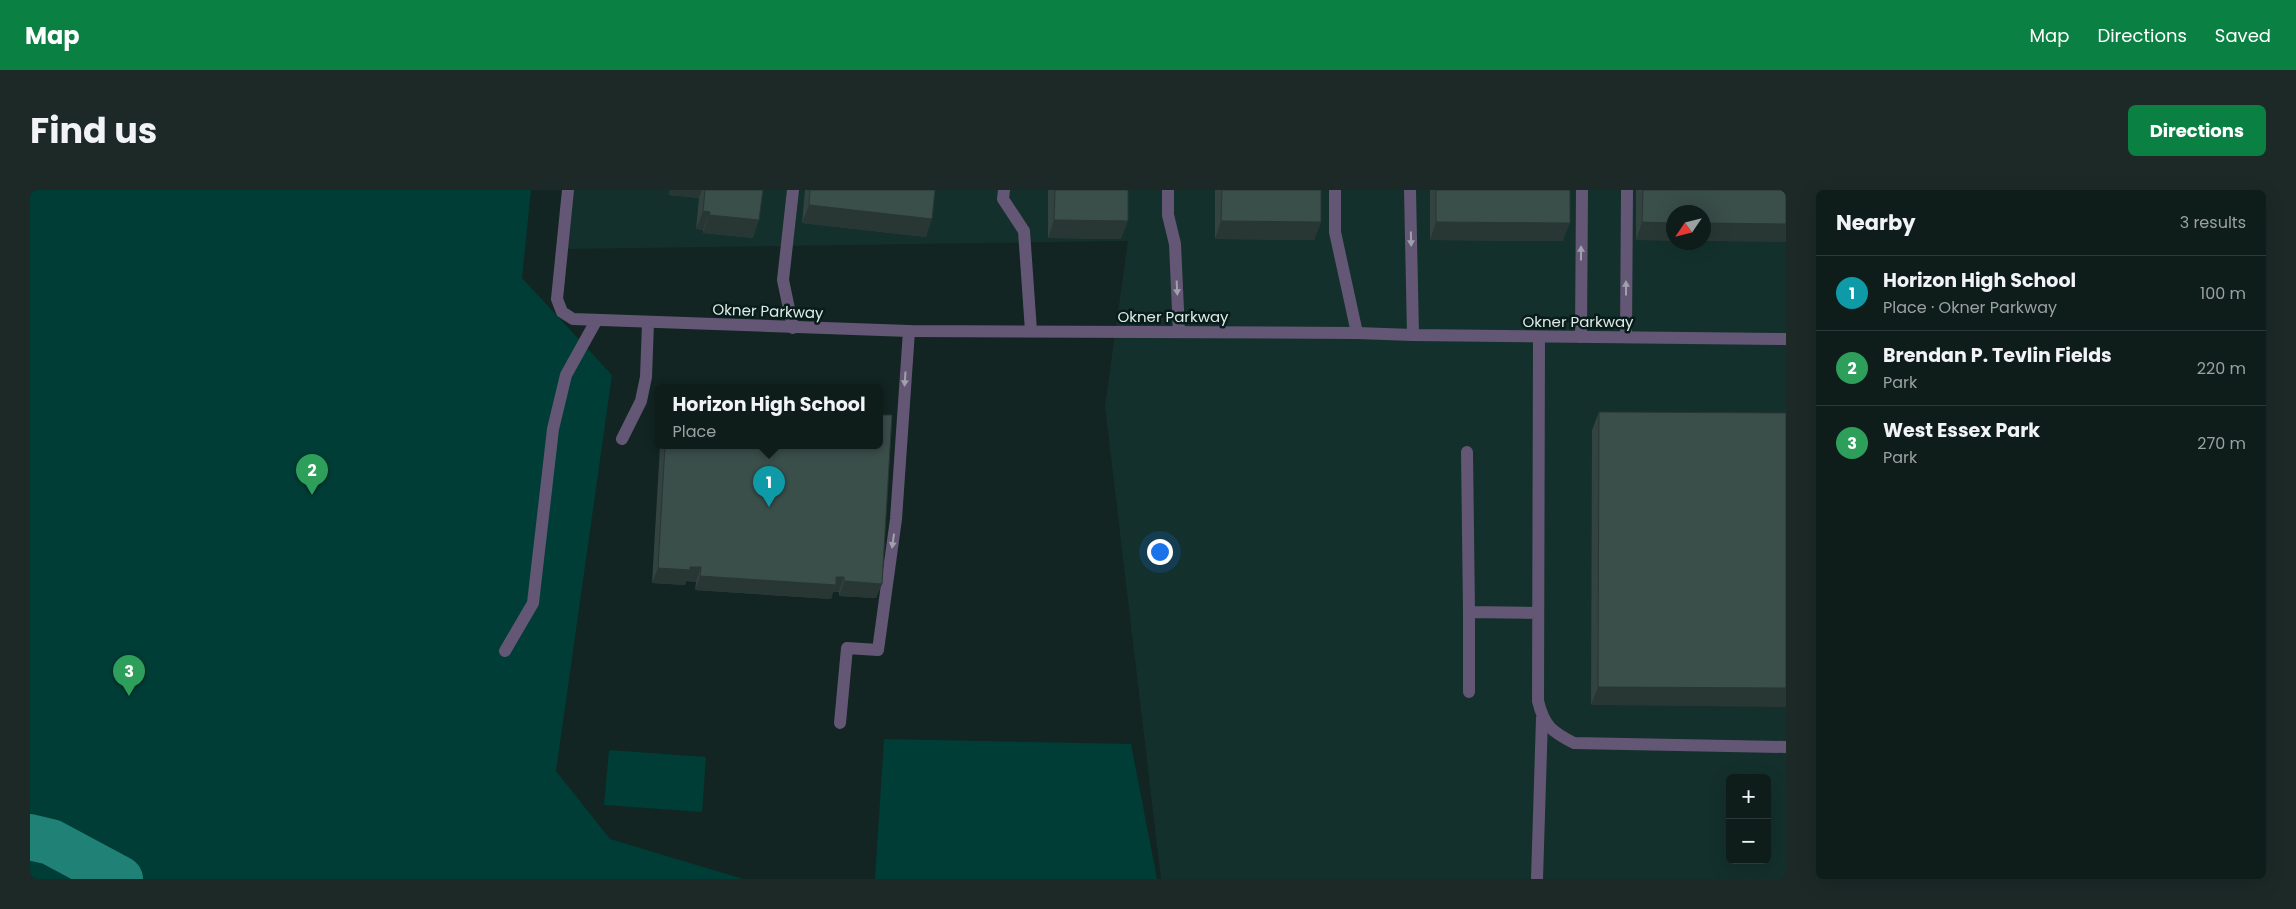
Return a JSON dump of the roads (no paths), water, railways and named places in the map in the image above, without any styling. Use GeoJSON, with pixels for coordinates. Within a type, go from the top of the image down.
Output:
{"type":"FeatureCollection","features":[{"type":"Feature","properties":{"kind":"street","name":"Okner Parkway"},"geometry":{"type":"LineString","coordinates":[[568,190],[558,299],[562,312],[573,319],[648,324],[908,331],[1357,333],[1786,339]]}},
{"type":"Feature","properties":{"kind":"street"},"geometry":{"type":"LineString","coordinates":[[793,190],[783,280],[793,328]]}},
{"type":"Feature","properties":{"kind":"street"},"geometry":{"type":"LineString","coordinates":[[1004,190],[1003,199],[1024,231],[1030,331]]}},
{"type":"Feature","properties":{"kind":"street"},"geometry":{"type":"LineString","coordinates":[[1168,190],[1168,215],[1175,244],[1179,332]]}},
{"type":"Feature","properties":{"kind":"street"},"geometry":{"type":"LineString","coordinates":[[1335,190],[1335,232],[1357,333]]}},
{"type":"Feature","properties":{"kind":"street"},"geometry":{"type":"LineString","coordinates":[[1410,190],[1413,335]]}},
{"type":"Feature","properties":{"kind":"street"},"geometry":{"type":"LineString","coordinates":[[1581,337],[1582,190]]}},
{"type":"Feature","properties":{"kind":"street"},"geometry":{"type":"LineString","coordinates":[[1626,337],[1627,190]]}},
{"type":"Feature","properties":{"kind":"street"},"geometry":{"type":"LineString","coordinates":[[505,651],[533,604],[553,429],[566,375],[596,321]]}},
{"type":"Feature","properties":{"kind":"street"},"geometry":{"type":"LineString","coordinates":[[622,439],[641,401],[646,377],[648,324]]}},
{"type":"Feature","properties":{"kind":"street"},"geometry":{"type":"LineString","coordinates":[[840,723],[848,648],[878,650],[896,520],[908,331]]}},
{"type":"Feature","properties":{"kind":"street"},"geometry":{"type":"LineString","coordinates":[[1537,879],[1542,718],[1538,701],[1539,337]]}},
{"type":"Feature","properties":{"kind":"street"},"geometry":{"type":"LineString","coordinates":[[1467,452],[1469,692]]}},
{"type":"Feature","properties":{"kind":"street"},"geometry":{"type":"LineString","coordinates":[[1469,612],[1538,613]]}},
{"type":"Feature","properties":{"kind":"street"},"geometry":{"type":"LineString","coordinates":[[1542,718],[1555,733],[1574,743],[1786,747]]}},
{"type":"Feature","properties":{"kind":"waterway"},"geometry":{"type":"LineString","coordinates":[[30,837],[51,842],[120,879]]}},
{"type":"Feature","properties":{"kind":"place","name":"Brendan P. Tevlin Fields"},"geometry":{"type":"Point","coordinates":[312,495]}},
{"type":"Feature","properties":{"kind":"place","name":"Horizon High School"},"geometry":{"type":"Point","coordinates":[769,507]}},
{"type":"Feature","properties":{"kind":"place","name":"West Essex Park"},"geometry":{"type":"Point","coordinates":[129,696]}}]}
